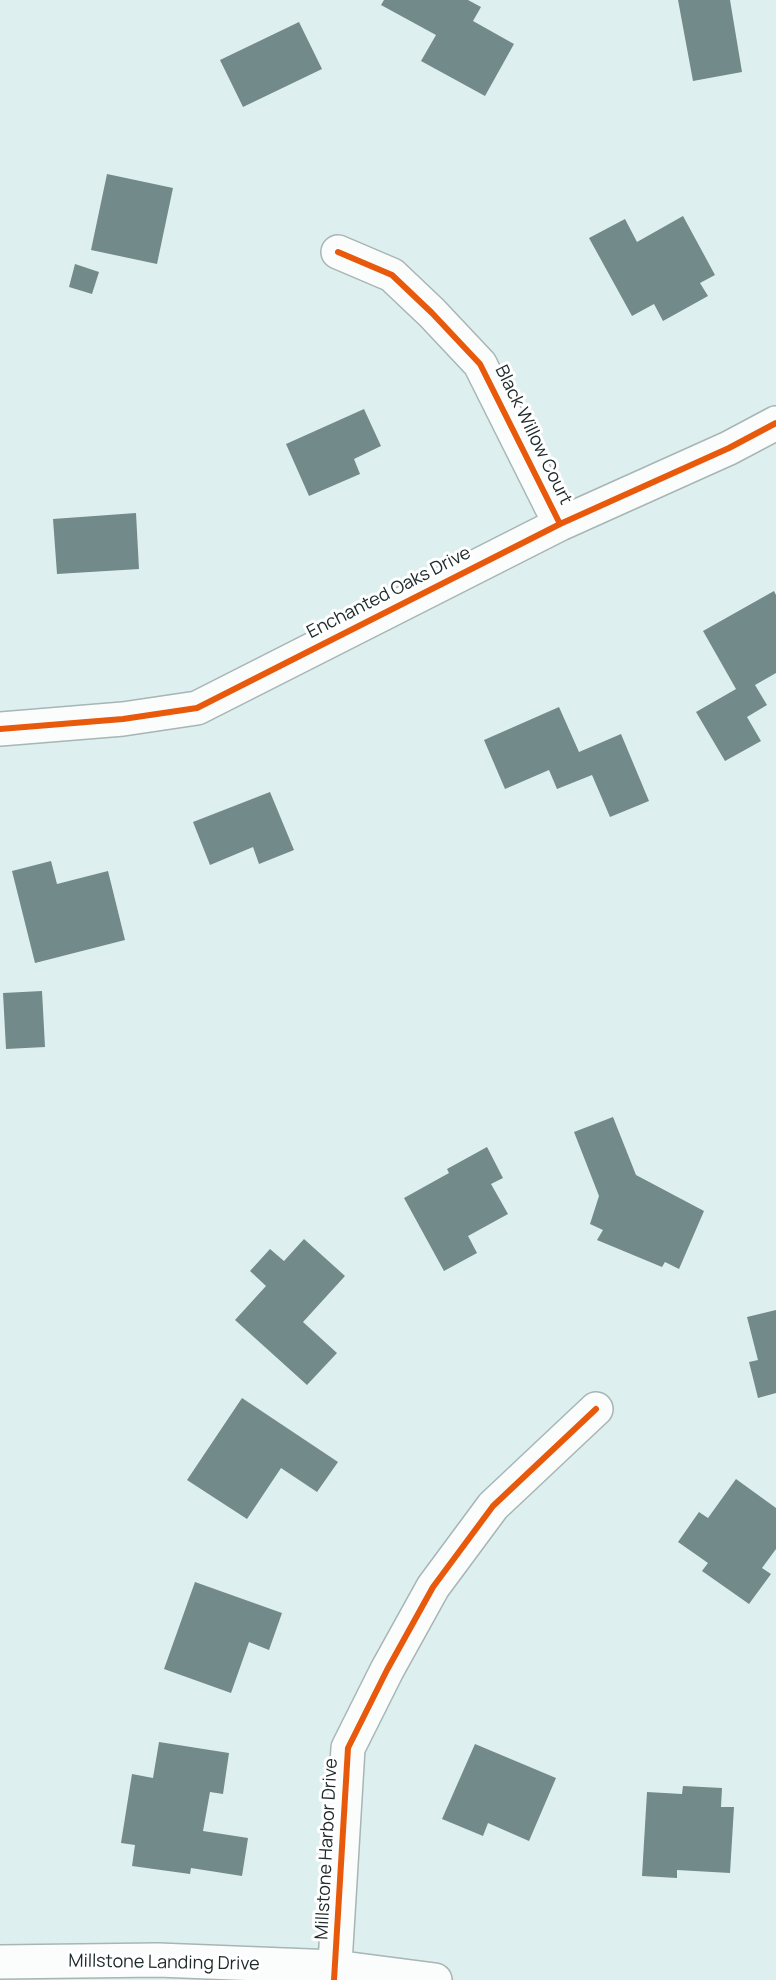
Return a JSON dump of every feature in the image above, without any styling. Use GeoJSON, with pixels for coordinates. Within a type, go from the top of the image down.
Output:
{"type":"FeatureCollection","features":[{"type":"Feature","properties":{"kind":"street","name":"Black Willow Court"},"geometry":{"type":"LineString","coordinates":[[338,252],[392,275],[480,364],[560,524]]}},
{"type":"Feature","properties":{"kind":"street","name":"Enchanted Oaks Drive"},"geometry":{"type":"LineString","coordinates":[[0,729],[123,719],[197,708],[560,524],[729,448],[776,423]]}},
{"type":"Feature","properties":{"kind":"street","name":"Millstone Harbor Drive"},"geometry":{"type":"LineString","coordinates":[[334,1973],[348,1748],[387,1670],[433,1587],[493,1506],[596,1409]]}},
{"type":"Feature","properties":{"kind":"street","name":"Millstone Landing Drive"},"geometry":{"type":"LineString","coordinates":[[0,1962],[158,1960],[435,1980]]}},
{"type":"Feature","properties":{"kind":"building"},"geometry":{"type":"Polygon","coordinates":[[[384,0],[468,0],[481,7],[473,21],[514,44],[485,96],[421,61],[436,35],[381,5],[384,0]]]}},
{"type":"Feature","properties":{"kind":"building"},"geometry":{"type":"Polygon","coordinates":[[[678,0],[730,0],[742,72],[693,81],[678,0]]]}},
{"type":"Feature","properties":{"kind":"building"},"geometry":{"type":"Polygon","coordinates":[[[299,22],[322,69],[243,107],[220,60],[299,22]]]}},
{"type":"Feature","properties":{"kind":"building"},"geometry":{"type":"Polygon","coordinates":[[[107,174],[173,188],[157,264],[91,250],[107,174]]]}},
{"type":"Feature","properties":{"kind":"building"},"geometry":{"type":"Polygon","coordinates":[[[683,216],[715,275],[700,283],[708,296],[663,321],[654,304],[632,316],[589,238],[625,219],[637,242],[683,216]]]}},
{"type":"Feature","properties":{"kind":"building"},"geometry":{"type":"Polygon","coordinates":[[[75,264],[99,272],[92,294],[69,287],[75,264]]]}},
{"type":"Feature","properties":{"kind":"building"},"geometry":{"type":"Polygon","coordinates":[[[364,409],[381,446],[354,459],[360,474],[309,496],[286,444],[364,409]]]}},
{"type":"Feature","properties":{"kind":"building"},"geometry":{"type":"Polygon","coordinates":[[[136,513],[139,569],[57,574],[53,519],[136,513]]]}},
{"type":"Feature","properties":{"kind":"building"},"geometry":{"type":"Polygon","coordinates":[[[774,591],[776,595],[776,673],[755,685],[767,705],[747,717],[761,741],[725,761],[696,712],[736,689],[703,631],[774,591]]]}},
{"type":"Feature","properties":{"kind":"building"},"geometry":{"type":"Polygon","coordinates":[[[559,707],[579,752],[621,734],[649,801],[610,817],[592,775],[557,789],[549,770],[505,789],[484,740],[559,707]]]}},
{"type":"Feature","properties":{"kind":"building"},"geometry":{"type":"Polygon","coordinates":[[[270,792],[294,850],[259,864],[253,847],[210,865],[193,822],[270,792]]]}},
{"type":"Feature","properties":{"kind":"building"},"geometry":{"type":"Polygon","coordinates":[[[51,861],[57,884],[108,871],[125,940],[35,963],[12,871],[51,861]]]}},
{"type":"Feature","properties":{"kind":"building"},"geometry":{"type":"Polygon","coordinates":[[[42,991],[45,1047],[6,1049],[3,993],[42,991]]]}},
{"type":"Feature","properties":{"kind":"building"},"geometry":{"type":"Polygon","coordinates":[[[613,1117],[636,1175],[704,1211],[679,1269],[665,1262],[662,1267],[597,1240],[603,1230],[590,1224],[599,1196],[574,1132],[613,1117]]]}},
{"type":"Feature","properties":{"kind":"building"},"geometry":{"type":"Polygon","coordinates":[[[487,1147],[503,1178],[491,1184],[508,1214],[468,1236],[477,1253],[444,1271],[404,1198],[449,1173],[447,1169],[487,1147]]]}},
{"type":"Feature","properties":{"kind":"building"},"geometry":{"type":"Polygon","coordinates":[[[304,1239],[345,1276],[303,1322],[337,1353],[307,1385],[235,1320],[266,1286],[250,1271],[270,1249],[284,1261],[304,1239]]]}},
{"type":"Feature","properties":{"kind":"building"},"geometry":{"type":"Polygon","coordinates":[[[776,1310],[776,1393],[758,1398],[749,1362],[758,1360],[747,1317],[776,1310]]]}},
{"type":"Feature","properties":{"kind":"building"},"geometry":{"type":"Polygon","coordinates":[[[242,1398],[338,1462],[317,1492],[281,1468],[247,1519],[187,1480],[242,1398]]]}},
{"type":"Feature","properties":{"kind":"building"},"geometry":{"type":"Polygon","coordinates":[[[736,1479],[776,1508],[776,1549],[762,1568],[771,1574],[749,1604],[702,1571],[708,1563],[678,1542],[699,1512],[708,1518],[736,1479]]]}},
{"type":"Feature","properties":{"kind":"building"},"geometry":{"type":"Polygon","coordinates":[[[195,1582],[282,1613],[269,1650],[249,1642],[231,1693],[164,1669],[195,1582]]]}},
{"type":"Feature","properties":{"kind":"building"},"geometry":{"type":"Polygon","coordinates":[[[159,1742],[229,1753],[223,1794],[210,1792],[203,1831],[248,1838],[242,1876],[191,1868],[190,1874],[132,1866],[135,1845],[121,1843],[132,1774],[153,1778],[159,1742]]]}},
{"type":"Feature","properties":{"kind":"building"},"geometry":{"type":"Polygon","coordinates":[[[475,1744],[556,1778],[529,1841],[488,1823],[483,1836],[442,1819],[475,1744]]]}},
{"type":"Feature","properties":{"kind":"building"},"geometry":{"type":"Polygon","coordinates":[[[683,1786],[722,1788],[721,1807],[734,1807],[730,1873],[677,1870],[677,1878],[642,1876],[647,1792],[682,1794],[683,1786]]]}},
{"type":"Feature","properties":{"kind":"cycle path"},"geometry":{"type":"LineString","coordinates":[[338,252],[392,275],[480,364],[560,524]]}},
{"type":"Feature","properties":{"kind":"cycle path"},"geometry":{"type":"LineString","coordinates":[[0,729],[123,719],[197,708],[560,524],[729,448],[776,423]]}},
{"type":"Feature","properties":{"kind":"cycle path"},"geometry":{"type":"LineString","coordinates":[[334,1980],[348,1748],[387,1670],[433,1587],[493,1506],[596,1409]]}}]}
